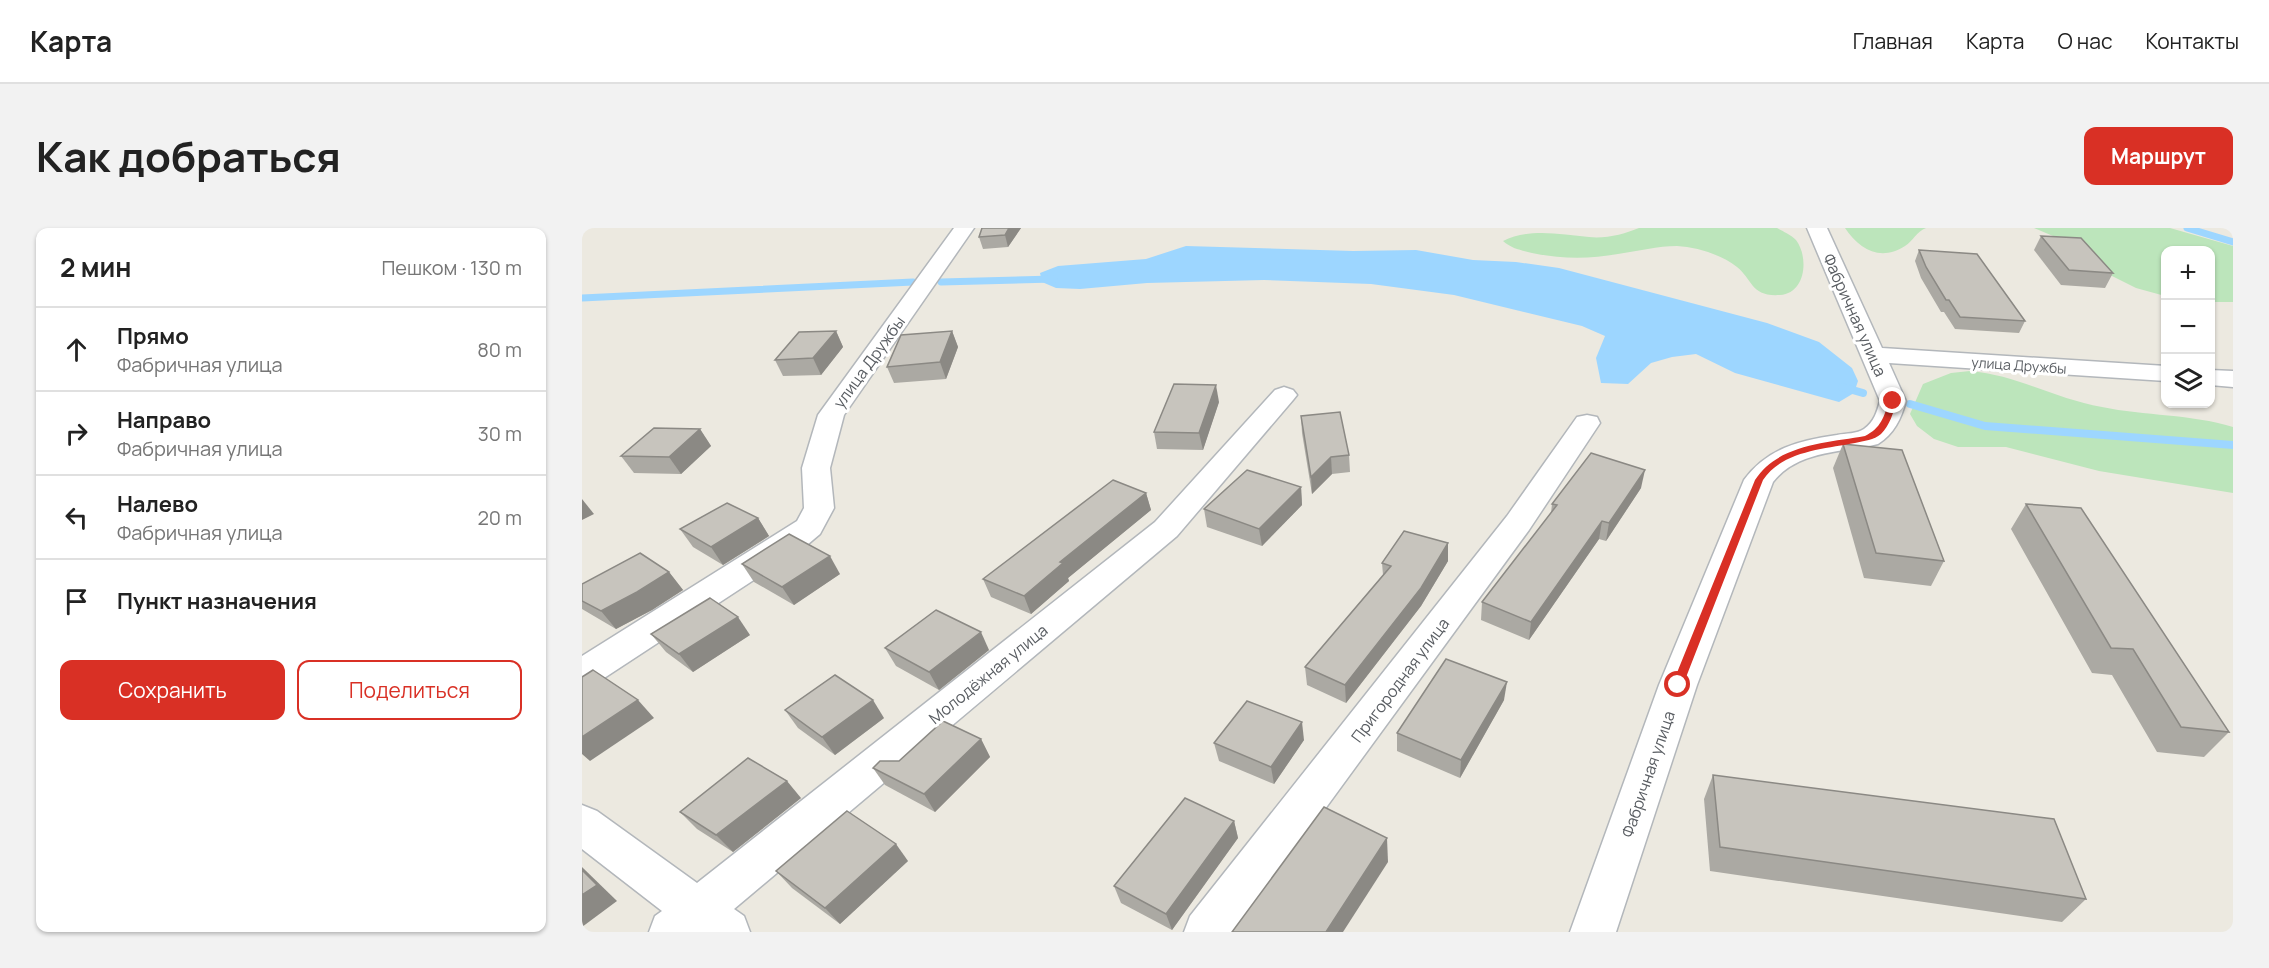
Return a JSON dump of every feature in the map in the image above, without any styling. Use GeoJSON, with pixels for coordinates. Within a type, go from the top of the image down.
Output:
{"type":"FeatureCollection","features":[{"type":"Feature","properties":{"kind":"street","name":"улица Дружбы"},"geometry":{"type":"LineString","coordinates":[[582,674],[809,527],[819,508],[816,468],[831,415],[926,285],[964,228]]}},
{"type":"Feature","properties":{"kind":"street","name":"Фабричная улица"},"geometry":{"type":"LineString","coordinates":[[1593,932],[1678,685],[1759,480],[1767,467],[1796,452],[1868,438],[1877,433],[1886,423],[1893,401],[1817,228]]}},
{"type":"Feature","properties":{"kind":"street","name":"улица Дружбы"},"geometry":{"type":"LineString","coordinates":[[1872,355],[2161,374]]}},
{"type":"Feature","properties":{"kind":"street"},"geometry":{"type":"LineString","coordinates":[[2215,377],[2233,379]]}},
{"type":"Feature","properties":{"kind":"street","name":"Молодёжная улица"},"geometry":{"type":"LineString","coordinates":[[699,925],[1166,529],[1284,394]]}},
{"type":"Feature","properties":{"kind":"street","name":"Пригородная улица"},"geometry":{"type":"LineString","coordinates":[[1207,932],[1511,532],[1587,423]]}},
{"type":"Feature","properties":{"kind":"street"},"geometry":{"type":"LineString","coordinates":[[582,824],[699,925]]}},
{"type":"Feature","properties":{"kind":"green space"},"geometry":{"type":"Polygon","coordinates":[[[1639,228],[1777,228],[1796,240],[1803,255],[1803,273],[1800,281],[1789,293],[1770,295],[1754,287],[1731,263],[1717,255],[1693,248],[1670,246],[1607,256],[1575,258],[1520,250],[1503,241],[1534,233],[1602,237],[1639,228]]]}},
{"type":"Feature","properties":{"kind":"green space"},"geometry":{"type":"Polygon","coordinates":[[[1845,228],[1926,228],[1896,251],[1879,253],[1857,242],[1845,228]]]}},
{"type":"Feature","properties":{"kind":"green space"},"geometry":{"type":"Polygon","coordinates":[[[2034,228],[2170,228],[2233,246],[2233,302],[2215,302],[2215,246],[2161,246],[2161,295],[2136,288],[2104,272],[2065,241],[2034,228]]]}},
{"type":"Feature","properties":{"kind":"green space"},"geometry":{"type":"Polygon","coordinates":[[[1970,371],[2004,377],[2069,399],[2102,407],[2201,420],[2233,427],[2233,493],[2099,471],[2006,447],[1958,447],[1934,439],[1917,426],[1910,414],[1923,384],[1951,373],[1970,371]]]}},
{"type":"Feature","properties":{"kind":"water"},"geometry":{"type":"Polygon","coordinates":[[[1186,246],[1353,251],[1416,250],[1473,260],[1516,262],[1559,268],[1767,323],[1819,342],[1852,368],[1858,381],[1854,393],[1839,402],[1735,373],[1696,354],[1651,363],[1628,384],[1601,383],[1596,358],[1605,336],[1582,326],[1454,295],[1371,284],[1264,280],[1147,283],[1080,289],[1056,288],[1042,282],[1040,273],[1058,266],[1146,259],[1186,246]]]}},
{"type":"Feature","properties":{"kind":"building"},"geometry":{"type":"Polygon","coordinates":[[[982,228],[1009,228],[1005,235],[979,237],[982,228]]]}},
{"type":"Feature","properties":{"kind":"building"},"geometry":{"type":"Polygon","coordinates":[[[2041,236],[2081,238],[2113,273],[2069,270],[2041,236]]]}},
{"type":"Feature","properties":{"kind":"building"},"geometry":{"type":"Polygon","coordinates":[[[1919,250],[1977,254],[2025,321],[1960,317],[1949,300],[1946,300],[1926,267],[1919,250]]]}},
{"type":"Feature","properties":{"kind":"building"},"geometry":{"type":"Polygon","coordinates":[[[836,331],[813,358],[775,360],[799,332],[836,331]]]}},
{"type":"Feature","properties":{"kind":"building"},"geometry":{"type":"Polygon","coordinates":[[[952,331],[940,362],[887,367],[901,335],[952,331]]]}},
{"type":"Feature","properties":{"kind":"building"},"geometry":{"type":"Polygon","coordinates":[[[1174,384],[1216,385],[1199,433],[1154,432],[1174,384]]]}},
{"type":"Feature","properties":{"kind":"building"},"geometry":{"type":"Polygon","coordinates":[[[1340,412],[1349,455],[1331,457],[1311,477],[1301,416],[1340,412]]]}},
{"type":"Feature","properties":{"kind":"building"},"geometry":{"type":"Polygon","coordinates":[[[654,428],[700,429],[669,457],[621,456],[654,428]]]}},
{"type":"Feature","properties":{"kind":"building"},"geometry":{"type":"Polygon","coordinates":[[[1843,444],[1902,450],[1944,561],[1876,553],[1843,444]]]}},
{"type":"Feature","properties":{"kind":"building"},"geometry":{"type":"Polygon","coordinates":[[[1591,453],[1645,470],[1609,523],[1602,521],[1531,622],[1482,602],[1557,505],[1552,504],[1591,453]]]}},
{"type":"Feature","properties":{"kind":"building"},"geometry":{"type":"Polygon","coordinates":[[[1247,470],[1301,487],[1259,529],[1204,509],[1247,470]]]}},
{"type":"Feature","properties":{"kind":"building"},"geometry":{"type":"Polygon","coordinates":[[[1113,480],[1146,493],[1060,562],[1063,563],[1024,596],[983,579],[1113,480]]]}},
{"type":"Feature","properties":{"kind":"building"},"geometry":{"type":"Polygon","coordinates":[[[727,503],[758,518],[711,547],[680,529],[727,503]]]}},
{"type":"Feature","properties":{"kind":"building"},"geometry":{"type":"Polygon","coordinates":[[[2026,504],[2081,508],[2229,732],[2181,727],[2133,649],[2111,648],[2026,504]]]}},
{"type":"Feature","properties":{"kind":"building"},"geometry":{"type":"Polygon","coordinates":[[[1404,531],[1448,543],[1421,588],[1345,685],[1305,667],[1391,566],[1382,563],[1404,531]]]}},
{"type":"Feature","properties":{"kind":"building"},"geometry":{"type":"Polygon","coordinates":[[[789,534],[830,556],[782,587],[742,564],[789,534]]]}},
{"type":"Feature","properties":{"kind":"building"},"geometry":{"type":"Polygon","coordinates":[[[640,553],[669,572],[601,611],[582,601],[582,584],[640,553]]]}},
{"type":"Feature","properties":{"kind":"building"},"geometry":{"type":"Polygon","coordinates":[[[710,598],[738,617],[679,654],[651,634],[710,598]]]}},
{"type":"Feature","properties":{"kind":"building"},"geometry":{"type":"Polygon","coordinates":[[[936,610],[981,632],[929,672],[885,648],[936,610]]]}},
{"type":"Feature","properties":{"kind":"building"},"geometry":{"type":"Polygon","coordinates":[[[1446,659],[1507,682],[1461,760],[1397,733],[1446,659]]]}},
{"type":"Feature","properties":{"kind":"building"},"geometry":{"type":"Polygon","coordinates":[[[593,670],[638,700],[582,737],[582,677],[593,670]]]}},
{"type":"Feature","properties":{"kind":"building"},"geometry":{"type":"Polygon","coordinates":[[[835,675],[873,700],[822,737],[785,710],[835,675]]]}},
{"type":"Feature","properties":{"kind":"building"},"geometry":{"type":"Polygon","coordinates":[[[1247,701],[1302,722],[1271,767],[1214,743],[1247,701]]]}},
{"type":"Feature","properties":{"kind":"building"},"geometry":{"type":"Polygon","coordinates":[[[943,721],[981,739],[924,794],[873,768],[880,761],[899,761],[943,721]]]}},
{"type":"Feature","properties":{"kind":"building"},"geometry":{"type":"Polygon","coordinates":[[[748,758],[787,781],[716,835],[680,812],[748,758]]]}},
{"type":"Feature","properties":{"kind":"building"},"geometry":{"type":"Polygon","coordinates":[[[1713,775],[2054,819],[2086,899],[1720,847],[1713,775]]]}},
{"type":"Feature","properties":{"kind":"building"},"geometry":{"type":"Polygon","coordinates":[[[1185,798],[1234,821],[1166,914],[1114,886],[1185,798]]]}},
{"type":"Feature","properties":{"kind":"building"},"geometry":{"type":"Polygon","coordinates":[[[1324,807],[1387,838],[1326,932],[1232,932],[1324,807]]]}},
{"type":"Feature","properties":{"kind":"building"},"geometry":{"type":"Polygon","coordinates":[[[847,811],[896,844],[825,908],[776,871],[847,811]]]}},
{"type":"Feature","properties":{"kind":"building"},"geometry":{"type":"Polygon","coordinates":[[[582,870],[597,885],[582,895],[582,870]]]}},
{"type":"Feature","properties":{"kind":"waterway"},"geometry":{"type":"LineString","coordinates":[[2187,228],[2233,242]]}},
{"type":"Feature","properties":{"kind":"waterway"},"geometry":{"type":"LineString","coordinates":[[941,282],[1054,279]]}},
{"type":"Feature","properties":{"kind":"waterway"},"geometry":{"type":"LineString","coordinates":[[582,298],[913,282]]}},
{"type":"Feature","properties":{"kind":"waterway"},"geometry":{"type":"LineString","coordinates":[[1842,387],[1863,393]]}},
{"type":"Feature","properties":{"kind":"waterway"},"geometry":{"type":"LineString","coordinates":[[1910,404],[1985,426],[2233,445]]}},
{"type":"Feature","properties":{"kind":"route"},"geometry":{"type":"LineString","coordinates":[[1678,685],[1759,480],[1767,467],[1778,459],[1796,452],[1868,438],[1877,433],[1886,423],[1893,401]]}}]}
